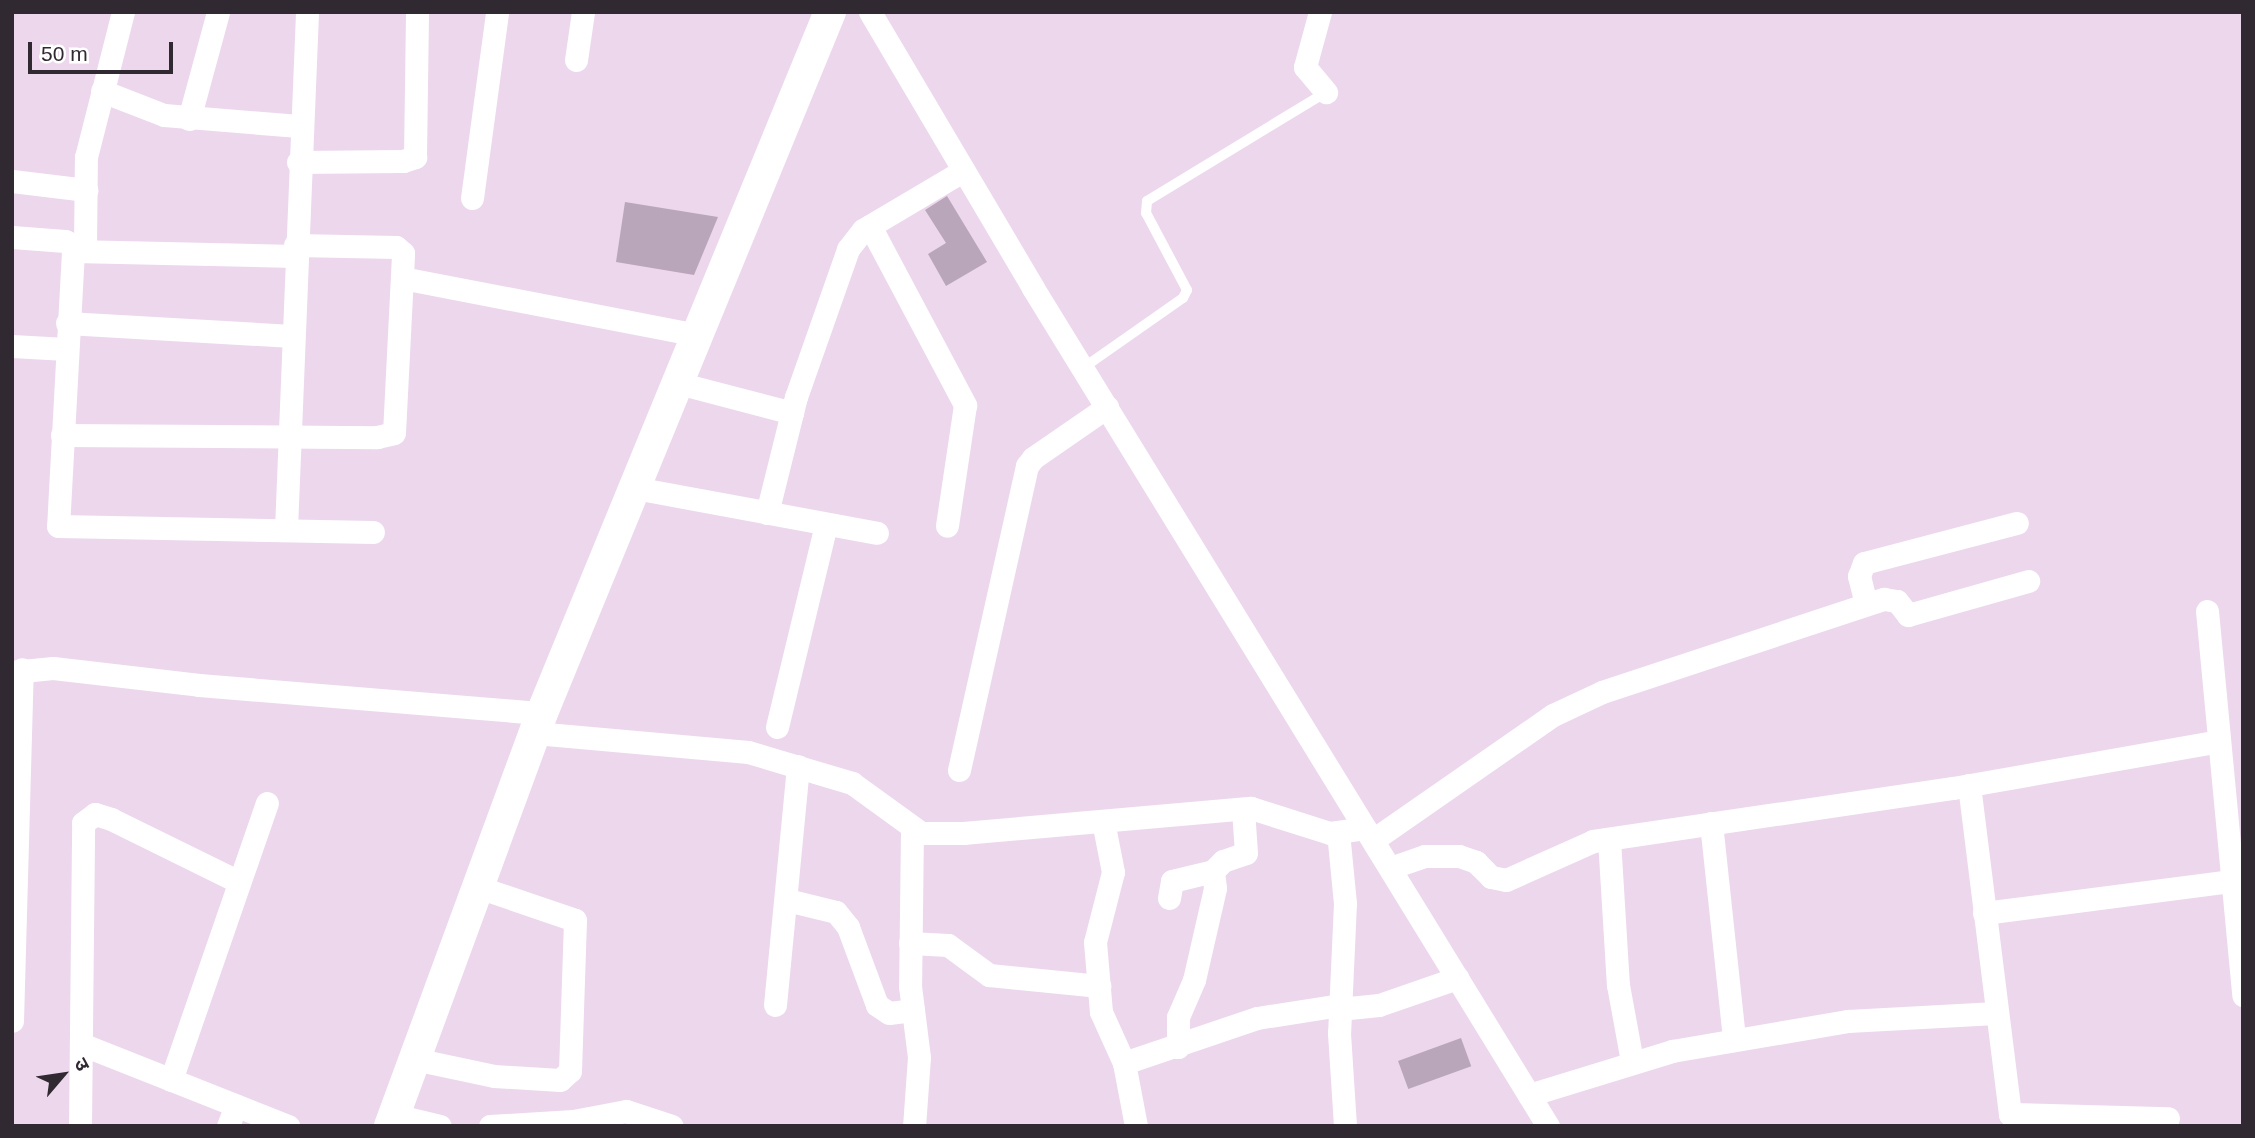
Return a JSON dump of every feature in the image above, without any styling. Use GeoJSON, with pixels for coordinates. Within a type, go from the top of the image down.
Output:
{"type":"FeatureCollection","features":[{"type":"Feature","properties":{"kind":"main road"},"geometry":{"type":"LineString","coordinates":[[392,1120],[539,723],[830,12]]}},
{"type":"Feature","properties":{"kind":"street"},"geometry":{"type":"LineString","coordinates":[[123,12],[86,158],[81,247],[70,257],[58,526],[373,532]]}},
{"type":"Feature","properties":{"kind":"street"},"geometry":{"type":"LineString","coordinates":[[189,119],[218,12]]}},
{"type":"Feature","properties":{"kind":"street"},"geometry":{"type":"LineString","coordinates":[[286,529],[299,126],[307,12]]}},
{"type":"Feature","properties":{"kind":"street"},"geometry":{"type":"LineString","coordinates":[[298,162],[402,161],[415,157],[417,12]]}},
{"type":"Feature","properties":{"kind":"street"},"geometry":{"type":"LineString","coordinates":[[472,198],[497,12]]}},
{"type":"Feature","properties":{"kind":"street"},"geometry":{"type":"LineString","coordinates":[[576,60],[583,12]]}},
{"type":"Feature","properties":{"kind":"street"},"geometry":{"type":"LineString","coordinates":[[870,12],[1083,368],[1548,1126]]}},
{"type":"Feature","properties":{"kind":"street"},"geometry":{"type":"LineString","coordinates":[[1320,12],[1305,67],[1325,92]]}},
{"type":"Feature","properties":{"kind":"street"},"geometry":{"type":"LineString","coordinates":[[102,91],[147,111],[189,119],[299,126]]}},
{"type":"Feature","properties":{"kind":"street"},"geometry":{"type":"LineString","coordinates":[[767,513],[792,413],[848,249],[870,226],[964,170]]}},
{"type":"Feature","properties":{"kind":"street"},"geometry":{"type":"LineString","coordinates":[[12,181],[86,190]]}},
{"type":"Feature","properties":{"kind":"street"},"geometry":{"type":"LineString","coordinates":[[870,226],[965,405],[947,526]]}},
{"type":"Feature","properties":{"kind":"street"},"geometry":{"type":"LineString","coordinates":[[12,237],[65,241],[81,247],[295,250],[396,247],[404,253],[394,432],[377,437],[289,438],[62,435]]}},
{"type":"Feature","properties":{"kind":"street"},"geometry":{"type":"LineString","coordinates":[[402,278],[698,335]]}},
{"type":"Feature","properties":{"kind":"street"},"geometry":{"type":"LineString","coordinates":[[67,323],[292,336]]}},
{"type":"Feature","properties":{"kind":"street"},"geometry":{"type":"LineString","coordinates":[[12,346],[66,349]]}},
{"type":"Feature","properties":{"kind":"street"},"geometry":{"type":"LineString","coordinates":[[678,383],[792,413]]}},
{"type":"Feature","properties":{"kind":"street"},"geometry":{"type":"LineString","coordinates":[[959,770],[1027,467],[1033,458],[1107,407]]}},
{"type":"Feature","properties":{"kind":"street"},"geometry":{"type":"LineString","coordinates":[[635,488],[877,533]]}},
{"type":"Feature","properties":{"kind":"street"},"geometry":{"type":"LineString","coordinates":[[1866,604],[1859,576],[1864,564],[2017,523]]}},
{"type":"Feature","properties":{"kind":"street"},"geometry":{"type":"LineString","coordinates":[[777,727],[826,524]]}},
{"type":"Feature","properties":{"kind":"street"},"geometry":{"type":"LineString","coordinates":[[12,1021],[17,671],[54,668],[539,723],[731,750],[798,766],[852,783],[912,830],[963,833],[1263,809],[1338,832],[1369,834],[1576,703],[1866,604],[1891,598],[1908,615],[2028,581]]}},
{"type":"Feature","properties":{"kind":"street"},"geometry":{"type":"LineString","coordinates":[[2207,611],[2219,741],[2235,830],[2232,881],[2243,995]]}},
{"type":"Feature","properties":{"kind":"street"},"geometry":{"type":"LineString","coordinates":[[1390,868],[1425,856],[1460,856],[1476,862],[1491,877],[1506,880],[1609,839],[1969,785],[2219,741]]}},
{"type":"Feature","properties":{"kind":"street"},"geometry":{"type":"LineString","coordinates":[[775,1005],[788,900],[798,766]]}},
{"type":"Feature","properties":{"kind":"street"},"geometry":{"type":"LineString","coordinates":[[1969,785],[2010,1114],[2168,1118]]}},
{"type":"Feature","properties":{"kind":"street"},"geometry":{"type":"LineString","coordinates":[[171,1080],[267,803]]}},
{"type":"Feature","properties":{"kind":"street"},"geometry":{"type":"LineString","coordinates":[[1169,898],[1172,881],[1213,871],[1223,861],[1246,853],[1243,809]]}},
{"type":"Feature","properties":{"kind":"street"},"geometry":{"type":"LineString","coordinates":[[80,1126],[83,823],[89,816],[111,819],[239,882]]}},
{"type":"Feature","properties":{"kind":"street"},"geometry":{"type":"LineString","coordinates":[[1103,821],[1113,873],[1095,942],[1099,986],[1105,1024],[1124,1063],[1136,1126]]}},
{"type":"Feature","properties":{"kind":"street"},"geometry":{"type":"LineString","coordinates":[[1711,823],[1734,1040]]}},
{"type":"Feature","properties":{"kind":"street"},"geometry":{"type":"LineString","coordinates":[[912,830],[910,943],[913,1010],[918,1040],[914,1126]]}},
{"type":"Feature","properties":{"kind":"street"},"geometry":{"type":"LineString","coordinates":[[1338,832],[1345,904],[1340,1007],[1345,1126]]}},
{"type":"Feature","properties":{"kind":"street"},"geometry":{"type":"LineString","coordinates":[[1609,839],[1618,985],[1632,1061]]}},
{"type":"Feature","properties":{"kind":"street"},"geometry":{"type":"LineString","coordinates":[[1178,1047],[1178,1017],[1194,980],[1215,888],[1213,871]]}},
{"type":"Feature","properties":{"kind":"street"},"geometry":{"type":"LineString","coordinates":[[1984,912],[2232,881]]}},
{"type":"Feature","properties":{"kind":"street"},"geometry":{"type":"LineString","coordinates":[[414,1059],[494,1076],[560,1080],[570,1071],[575,920],[478,887]]}},
{"type":"Feature","properties":{"kind":"street"},"geometry":{"type":"LineString","coordinates":[[788,900],[836,912],[848,927],[877,1005],[889,1013],[913,1010]]}},
{"type":"Feature","properties":{"kind":"street"},"geometry":{"type":"LineString","coordinates":[[910,943],[947,945],[989,975],[1099,986]]}},
{"type":"Feature","properties":{"kind":"street"},"geometry":{"type":"LineString","coordinates":[[1124,1063],[1178,1047],[1257,1018],[1340,1007],[1379,1005],[1457,978]]}},
{"type":"Feature","properties":{"kind":"street"},"geometry":{"type":"LineString","coordinates":[[1529,1096],[1632,1061],[1734,1040],[1848,1021],[1996,1013]]}},
{"type":"Feature","properties":{"kind":"street"},"geometry":{"type":"LineString","coordinates":[[81,1044],[171,1080],[232,1115],[288,1126]]}},
{"type":"Feature","properties":{"kind":"street"},"geometry":{"type":"LineString","coordinates":[[490,1126],[573,1121],[614,1111],[648,1122],[672,1126]]}},
{"type":"Feature","properties":{"kind":"street"},"geometry":{"type":"LineString","coordinates":[[392,1120],[440,1126]]}},
{"type":"Feature","properties":{"kind":"lane"},"geometry":{"type":"LineString","coordinates":[[1083,368],[1187,290],[1146,213],[1147,201],[1325,92]]}},
{"type":"Feature","properties":{"kind":"building"},"geometry":{"type":"Polygon","coordinates":[[[947,196],[987,262],[946,286],[928,254],[946,243],[925,210],[947,196]]]}},
{"type":"Feature","properties":{"kind":"building"},"geometry":{"type":"Polygon","coordinates":[[[625,202],[718,217],[694,275],[616,262],[625,202]]]}},
{"type":"Feature","properties":{"kind":"building"},"geometry":{"type":"Polygon","coordinates":[[[1461,1038],[1471,1066],[1408,1089],[1398,1061],[1461,1038]]]}}]}
